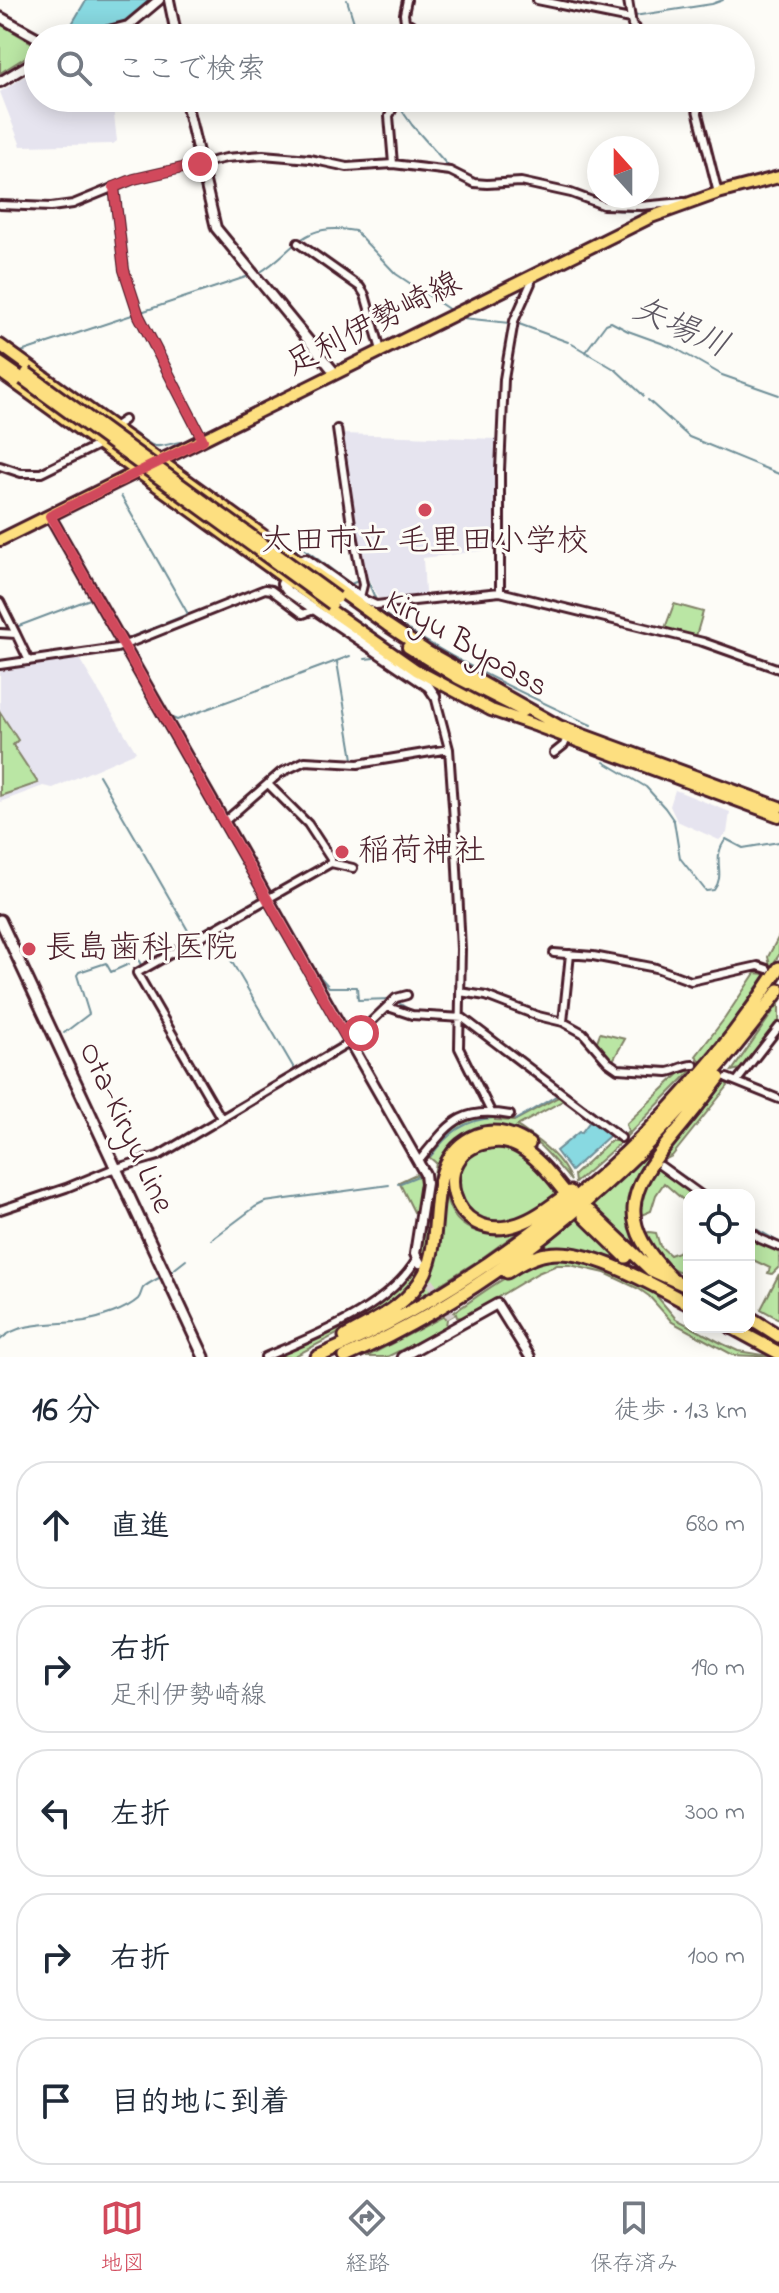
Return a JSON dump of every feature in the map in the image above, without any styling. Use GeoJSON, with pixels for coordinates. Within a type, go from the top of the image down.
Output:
{"type":"FeatureCollection","features":[{"type":"Feature","properties":{"kind":"highway"},"geometry":{"type":"LineString","coordinates":[[317,1357],[430,1299],[552,1216],[659,1119],[719,1051],[773,968]]}},
{"type":"Feature","properties":{"kind":"highway"},"geometry":{"type":"LineString","coordinates":[[673,1280],[654,1260],[638,1232],[633,1209],[638,1186],[651,1164],[752,1035],[778,991]]}},
{"type":"Feature","properties":{"kind":"highway"},"geometry":{"type":"LineString","coordinates":[[398,1332],[494,1273],[598,1191],[669,1125],[730,1055],[778,991]]}},
{"type":"Feature","properties":{"kind":"highway"},"geometry":{"type":"LineString","coordinates":[[305,1357],[387,1313],[418,1284],[431,1255],[441,1179],[455,1150],[465,1141],[489,1132],[518,1137],[548,1160],[565,1188],[518,1146],[500,1141],[478,1144],[461,1156],[452,1181],[459,1207],[469,1219],[488,1227],[516,1225],[548,1208],[659,1119]]}},
{"type":"Feature","properties":{"kind":"highway"},"geometry":{"type":"LineString","coordinates":[[666,1292],[607,1241],[586,1213],[651,1270],[683,1284]]}},
{"type":"Feature","properties":{"kind":"highway"},"geometry":{"type":"LineString","coordinates":[[345,1357],[425,1321],[516,1266],[549,1253],[589,1258],[683,1301]]}},
{"type":"Feature","properties":{"kind":"highway"},"geometry":{"type":"LineString","coordinates":[[755,1320],[779,1327]]}},
{"type":"Feature","properties":{"kind":"highway"},"geometry":{"type":"LineString","coordinates":[[755,1320],[779,1336]]}},
{"type":"Feature","properties":{"kind":"highway"},"geometry":{"type":"LineString","coordinates":[[742,1333],[779,1353]]}},
{"type":"Feature","properties":{"kind":"highway"},"geometry":{"type":"LineString","coordinates":[[749,1337],[779,1345]]}},
{"type":"Feature","properties":{"kind":"main road","name":"足利伊勢崎線"},"geometry":{"type":"LineString","coordinates":[[0,540],[651,217],[718,193],[779,177]]}},
{"type":"Feature","properties":{"kind":"main road"},"geometry":{"type":"LineString","coordinates":[[0,345],[65,393],[119,423],[160,460],[426,651],[559,726]]}},
{"type":"Feature","properties":{"kind":"main road","name":"Kiryu Bypass"},"geometry":{"type":"LineString","coordinates":[[0,353],[25,376],[420,664],[543,728],[735,796]]}},
{"type":"Feature","properties":{"kind":"main road","name":"Kiryu Bypass"},"geometry":{"type":"LineString","coordinates":[[0,363],[25,376]]}},
{"type":"Feature","properties":{"kind":"main road"},"geometry":{"type":"LineString","coordinates":[[0,372],[416,670],[491,710],[543,728]]}},
{"type":"Feature","properties":{"kind":"main road","name":"Kiryu Bypass"},"geometry":{"type":"LineString","coordinates":[[335,601],[441,668],[509,705],[779,816]]}},
{"type":"Feature","properties":{"kind":"main road"},"geometry":{"type":"LineString","coordinates":[[735,796],[761,795],[779,800]]}},
{"type":"Feature","properties":{"kind":"main road"},"geometry":{"type":"LineString","coordinates":[[735,796],[779,807]]}},
{"type":"Feature","properties":{"kind":"main road"},"geometry":{"type":"LineString","coordinates":[[735,796],[779,822]]}},
{"type":"Feature","properties":{"kind":"main road","name":"Ota-Kiryu Line"},"geometry":{"type":"LineString","coordinates":[[0,920],[204,1357]]}},
{"type":"Feature","properties":{"kind":"street"},"geometry":{"type":"LineString","coordinates":[[130,24],[159,0]]}},
{"type":"Feature","properties":{"kind":"street"},"geometry":{"type":"LineString","coordinates":[[169,0],[174,24]]}},
{"type":"Feature","properties":{"kind":"street"},"geometry":{"type":"LineString","coordinates":[[407,0],[404,14],[405,21],[410,24]]}},
{"type":"Feature","properties":{"kind":"street"},"geometry":{"type":"LineString","coordinates":[[537,0],[630,19]]}},
{"type":"Feature","properties":{"kind":"street"},"geometry":{"type":"LineString","coordinates":[[628,0],[632,24]]}},
{"type":"Feature","properties":{"kind":"street"},"geometry":{"type":"LineString","coordinates":[[0,17],[24,30]]}},
{"type":"Feature","properties":{"kind":"street"},"geometry":{"type":"LineString","coordinates":[[0,82],[24,67]]}},
{"type":"Feature","properties":{"kind":"street"},"geometry":{"type":"LineString","coordinates":[[188,112],[216,228],[335,373]]}},
{"type":"Feature","properties":{"kind":"street"},"geometry":{"type":"LineString","coordinates":[[391,112],[393,164]]}},
{"type":"Feature","properties":{"kind":"street"},"geometry":{"type":"LineString","coordinates":[[698,112],[718,193]]}},
{"type":"Feature","properties":{"kind":"street"},"geometry":{"type":"LineString","coordinates":[[0,205],[65,206],[134,179],[239,156],[263,155],[310,159],[347,167],[393,164],[450,171],[474,183],[521,182],[571,193],[603,205],[689,203]]}},
{"type":"Feature","properties":{"kind":"street"},"geometry":{"type":"LineString","coordinates":[[114,187],[124,270],[139,316],[203,440]]}},
{"type":"Feature","properties":{"kind":"street"},"geometry":{"type":"LineString","coordinates":[[298,243],[360,287],[381,350]]}},
{"type":"Feature","properties":{"kind":"street"},"geometry":{"type":"LineString","coordinates":[[500,592],[500,422],[513,324],[531,283],[529,277]]}},
{"type":"Feature","properties":{"kind":"street"},"geometry":{"type":"LineString","coordinates":[[0,466],[21,473],[41,473],[100,444],[119,423]]}},
{"type":"Feature","properties":{"kind":"street"},"geometry":{"type":"LineString","coordinates":[[337,429],[363,585],[360,597]]}},
{"type":"Feature","properties":{"kind":"street"},"geometry":{"type":"LineString","coordinates":[[50,516],[426,1177],[415,1250],[418,1261],[407,1276],[376,1301],[265,1357]]}},
{"type":"Feature","properties":{"kind":"street"},"geometry":{"type":"LineString","coordinates":[[491,1112],[460,1053],[460,917],[449,749],[435,696],[429,687],[283,587],[284,578],[297,561],[306,558],[376,605],[500,592],[703,642],[779,669]]}},
{"type":"Feature","properties":{"kind":"street"},"geometry":{"type":"LineString","coordinates":[[0,665],[125,644],[265,589],[271,590],[303,614],[314,610]]}},
{"type":"Feature","properties":{"kind":"street"},"geometry":{"type":"LineString","coordinates":[[0,602],[29,661]]}},
{"type":"Feature","properties":{"kind":"street"},"geometry":{"type":"LineString","coordinates":[[0,633],[13,630]]}},
{"type":"Feature","properties":{"kind":"street"},"geometry":{"type":"LineString","coordinates":[[554,753],[567,738]]}},
{"type":"Feature","properties":{"kind":"street"},"geometry":{"type":"LineString","coordinates":[[224,822],[280,773],[305,761],[358,764],[449,749]]}},
{"type":"Feature","properties":{"kind":"street"},"geometry":{"type":"LineString","coordinates":[[268,784],[308,824],[331,863]]}},
{"type":"Feature","properties":{"kind":"street"},"geometry":{"type":"LineString","coordinates":[[221,1118],[137,973],[331,863],[353,868]]}},
{"type":"Feature","properties":{"kind":"street"},"geometry":{"type":"LineString","coordinates":[[554,953],[593,956],[656,968],[686,980],[758,966],[773,968]]}},
{"type":"Feature","properties":{"kind":"street"},"geometry":{"type":"LineString","coordinates":[[563,1022],[570,954]]}},
{"type":"Feature","properties":{"kind":"street"},"geometry":{"type":"LineString","coordinates":[[460,992],[486,996],[563,1022],[583,1033],[618,1069],[668,1072],[694,1065]]}},
{"type":"Feature","properties":{"kind":"street"},"geometry":{"type":"LineString","coordinates":[[0,1210],[116,1168],[154,1158],[349,1043],[392,1003],[407,995]]}},
{"type":"Feature","properties":{"kind":"street"},"geometry":{"type":"LineString","coordinates":[[392,1003],[412,1015],[459,1014],[621,1138]]}},
{"type":"Feature","properties":{"kind":"street"},"geometry":{"type":"LineString","coordinates":[[737,1081],[779,1027]]}},
{"type":"Feature","properties":{"kind":"street"},"geometry":{"type":"LineString","coordinates":[[727,1078],[779,1099]]}},
{"type":"Feature","properties":{"kind":"street"},"geometry":{"type":"LineString","coordinates":[[418,1162],[448,1126],[470,1115],[491,1112],[510,1115]]}},
{"type":"Feature","properties":{"kind":"street"},"geometry":{"type":"LineString","coordinates":[[661,1166],[693,1189]]}},
{"type":"Feature","properties":{"kind":"street"},"geometry":{"type":"LineString","coordinates":[[755,1235],[779,1247]]}},
{"type":"Feature","properties":{"kind":"street"},"geometry":{"type":"LineString","coordinates":[[402,1357],[493,1305],[500,1305],[530,1357]]}},
{"type":"Feature","properties":{"kind":"street"},"geometry":{"type":"LineString","coordinates":[[451,1317],[459,1327]]}},
{"type":"Feature","properties":{"kind":"shaded area"},"geometry":{"type":"Polygon","coordinates":[[[24,77],[24,112],[114,112],[117,141],[113,144],[21,146],[0,92],[24,77]]]}},
{"type":"Feature","properties":{"kind":"shaded area","name":"太田市立 毛里田小学校"},"geometry":{"type":"Polygon","coordinates":[[[342,434],[498,439],[496,549],[423,558],[423,596],[393,600],[378,598],[365,571],[342,434]]]}},
{"type":"Feature","properties":{"kind":"shaded area"},"geometry":{"type":"Polygon","coordinates":[[[78,657],[136,752],[53,788],[43,786],[0,802],[0,668],[78,657]]]}},
{"type":"Feature","properties":{"kind":"shaded area"},"geometry":{"type":"Polygon","coordinates":[[[675,790],[730,812],[727,833],[719,840],[677,821],[670,806],[675,790]]]}},
{"type":"Feature","properties":{"kind":"green space"},"geometry":{"type":"Polygon","coordinates":[[[0,24],[24,38],[24,58],[0,73],[0,24]]]}},
{"type":"Feature","properties":{"kind":"green space"},"geometry":{"type":"Polygon","coordinates":[[[674,604],[703,612],[696,636],[665,628],[674,604]]]}},
{"type":"Feature","properties":{"kind":"green space"},"geometry":{"type":"Polygon","coordinates":[[[0,712],[18,740],[13,745],[38,783],[0,796],[0,712]]]}},
{"type":"Feature","properties":{"kind":"green space"},"geometry":{"type":"Polygon","coordinates":[[[779,936],[779,955],[731,1025],[699,1063],[696,1056],[755,973],[765,974],[770,965],[768,957],[779,936]]]}},
{"type":"Feature","properties":{"kind":"green space"},"geometry":{"type":"Polygon","coordinates":[[[779,1003],[779,1021],[744,1068],[732,1071],[779,1003]]]}},
{"type":"Feature","properties":{"kind":"green space"},"geometry":{"type":"Polygon","coordinates":[[[600,1033],[625,1039],[612,1062],[596,1044],[600,1033]]]}},
{"type":"Feature","properties":{"kind":"green space"},"geometry":{"type":"Polygon","coordinates":[[[692,1070],[619,1144],[575,1183],[574,1175],[610,1141],[618,1141],[628,1132],[626,1124],[680,1073],[692,1070]]]}},
{"type":"Feature","properties":{"kind":"green space"},"geometry":{"type":"Polygon","coordinates":[[[724,1080],[728,1086],[672,1156],[666,1159],[664,1156],[724,1080]]]}},
{"type":"Feature","properties":{"kind":"green space"},"geometry":{"type":"Polygon","coordinates":[[[560,1096],[564,1100],[517,1126],[555,1156],[571,1181],[546,1151],[514,1130],[485,1128],[472,1132],[449,1149],[441,1162],[434,1187],[424,1262],[420,1253],[436,1163],[428,1156],[441,1138],[455,1126],[473,1118],[494,1115],[495,1120],[514,1121],[560,1096]]]}},
{"type":"Feature","properties":{"kind":"green space"},"geometry":{"type":"Polygon","coordinates":[[[663,1139],[643,1167],[632,1194],[631,1221],[643,1255],[593,1206],[663,1139]]]}},
{"type":"Feature","properties":{"kind":"green space"},"geometry":{"type":"Polygon","coordinates":[[[500,1146],[525,1157],[560,1193],[524,1216],[483,1223],[458,1200],[459,1178],[470,1156],[500,1146]]]}},
{"type":"Feature","properties":{"kind":"green space"},"geometry":{"type":"Polygon","coordinates":[[[655,1167],[686,1189],[683,1189],[683,1200],[664,1183],[651,1211],[639,1216],[642,1192],[655,1167]]]}},
{"type":"Feature","properties":{"kind":"green space"},"geometry":{"type":"Polygon","coordinates":[[[416,1174],[422,1181],[419,1211],[414,1212],[399,1182],[416,1174]]]}},
{"type":"Feature","properties":{"kind":"green space"},"geometry":{"type":"Polygon","coordinates":[[[445,1188],[454,1215],[472,1230],[497,1234],[524,1228],[399,1310],[421,1285],[445,1188]]]}},
{"type":"Feature","properties":{"kind":"green space"},"geometry":{"type":"Polygon","coordinates":[[[579,1218],[642,1275],[584,1250],[532,1254],[579,1218]]]}},
{"type":"Feature","properties":{"kind":"green space"},"geometry":{"type":"Polygon","coordinates":[[[656,1233],[660,1246],[670,1255],[678,1252],[683,1245],[683,1273],[662,1260],[643,1234],[656,1233]]]}},
{"type":"Feature","properties":{"kind":"green space"},"geometry":{"type":"Polygon","coordinates":[[[755,1237],[779,1251],[779,1267],[772,1274],[768,1273],[770,1268],[755,1261],[755,1237]]]}},
{"type":"Feature","properties":{"kind":"green space"},"geometry":{"type":"Polygon","coordinates":[[[564,1258],[584,1261],[644,1287],[683,1323],[683,1328],[672,1322],[639,1289],[605,1273],[557,1265],[463,1318],[456,1314],[447,1319],[446,1326],[439,1331],[387,1357],[366,1357],[445,1318],[515,1272],[547,1260],[564,1258]]]}},
{"type":"Feature","properties":{"kind":"green space"},"geometry":{"type":"Polygon","coordinates":[[[416,1270],[418,1273],[401,1296],[372,1316],[293,1357],[272,1357],[372,1307],[392,1294],[416,1270]]]}},
{"type":"Feature","properties":{"kind":"green space"},"geometry":{"type":"Polygon","coordinates":[[[779,1274],[779,1319],[761,1309],[779,1274]]]}},
{"type":"Feature","properties":{"kind":"green space"},"geometry":{"type":"Polygon","coordinates":[[[692,1333],[702,1333],[738,1351],[775,1357],[733,1355],[692,1333]]]}},
{"type":"Feature","properties":{"kind":"water"},"geometry":{"type":"Polygon","coordinates":[[[86,0],[150,0],[123,22],[72,24],[86,0]]]}},
{"type":"Feature","properties":{"kind":"water"},"geometry":{"type":"Polygon","coordinates":[[[591,1120],[610,1135],[571,1171],[556,1151],[581,1133],[591,1120]]]}},
{"type":"Feature","properties":{"kind":"waterway"},"geometry":{"type":"LineString","coordinates":[[347,0],[355,24]]}},
{"type":"Feature","properties":{"kind":"waterway"},"geometry":{"type":"LineString","coordinates":[[554,0],[580,6]]}},
{"type":"Feature","properties":{"kind":"waterway"},"geometry":{"type":"LineString","coordinates":[[634,16],[723,0]]}},
{"type":"Feature","properties":{"kind":"waterway"},"geometry":{"type":"LineString","coordinates":[[403,112],[450,168]]}},
{"type":"Feature","properties":{"kind":"waterway"},"geometry":{"type":"LineString","coordinates":[[493,181],[526,180]]}},
{"type":"Feature","properties":{"kind":"waterway"},"geometry":{"type":"LineString","coordinates":[[560,188],[573,191]]}},
{"type":"Feature","properties":{"kind":"waterway"},"geometry":{"type":"LineString","coordinates":[[579,199],[598,207],[619,210],[641,211],[662,207]]}},
{"type":"Feature","properties":{"kind":"waterway","name":"矢場川"},"geometry":{"type":"LineString","coordinates":[[259,273],[310,234],[322,230],[355,231],[396,274],[450,310]]}},
{"type":"Feature","properties":{"kind":"waterway","name":"矢場川"},"geometry":{"type":"LineString","coordinates":[[21,352],[249,276]]}},
{"type":"Feature","properties":{"kind":"waterway","name":"矢場川"},"geometry":{"type":"LineString","coordinates":[[463,318],[519,324],[568,342]]}},
{"type":"Feature","properties":{"kind":"waterway","name":"矢場川"},"geometry":{"type":"LineString","coordinates":[[585,352],[606,324],[611,322],[675,348],[722,375],[779,395]]}},
{"type":"Feature","properties":{"kind":"waterway"},"geometry":{"type":"LineString","coordinates":[[572,344],[616,370],[644,396]]}},
{"type":"Feature","properties":{"kind":"waterway"},"geometry":{"type":"LineString","coordinates":[[648,400],[689,437],[779,474]]}},
{"type":"Feature","properties":{"kind":"waterway"},"geometry":{"type":"LineString","coordinates":[[133,432],[156,446],[180,442]]}},
{"type":"Feature","properties":{"kind":"waterway"},"geometry":{"type":"LineString","coordinates":[[197,480],[290,548],[303,548],[351,584],[358,581]]}},
{"type":"Feature","properties":{"kind":"waterway"},"geometry":{"type":"LineString","coordinates":[[121,496],[188,614],[126,639]]}},
{"type":"Feature","properties":{"kind":"waterway"},"geometry":{"type":"LineString","coordinates":[[364,572],[375,598]]}},
{"type":"Feature","properties":{"kind":"waterway"},"geometry":{"type":"LineString","coordinates":[[16,627],[90,599]]}},
{"type":"Feature","properties":{"kind":"waterway"},"geometry":{"type":"LineString","coordinates":[[380,611],[457,659],[591,725]]}},
{"type":"Feature","properties":{"kind":"waterway"},"geometry":{"type":"LineString","coordinates":[[0,628],[10,629]]}},
{"type":"Feature","properties":{"kind":"waterway"},"geometry":{"type":"LineString","coordinates":[[170,717],[177,720],[350,656]]}},
{"type":"Feature","properties":{"kind":"waterway"},"geometry":{"type":"LineString","coordinates":[[365,659],[374,658]]}},
{"type":"Feature","properties":{"kind":"waterway"},"geometry":{"type":"LineString","coordinates":[[337,662],[353,759]]}},
{"type":"Feature","properties":{"kind":"waterway"},"geometry":{"type":"LineString","coordinates":[[143,671],[172,721]]}},
{"type":"Feature","properties":{"kind":"waterway"},"geometry":{"type":"LineString","coordinates":[[176,728],[226,815]]}},
{"type":"Feature","properties":{"kind":"waterway"},"geometry":{"type":"LineString","coordinates":[[604,762],[646,787],[665,808],[674,821],[680,858],[706,891],[714,890],[718,884],[719,853],[726,839],[743,848],[779,842]]}},
{"type":"Feature","properties":{"kind":"waterway"},"geometry":{"type":"LineString","coordinates":[[99,775],[142,849]]}},
{"type":"Feature","properties":{"kind":"waterway"},"geometry":{"type":"LineString","coordinates":[[230,823],[269,892]]}},
{"type":"Feature","properties":{"kind":"waterway"},"geometry":{"type":"LineString","coordinates":[[143,852],[190,934]]}},
{"type":"Feature","properties":{"kind":"waterway"},"geometry":{"type":"LineString","coordinates":[[138,959],[141,965],[259,898]]}},
{"type":"Feature","properties":{"kind":"waterway"},"geometry":{"type":"LineString","coordinates":[[274,900],[315,971],[329,987],[357,987],[358,1000],[392,999],[412,1011],[457,1013]]}},
{"type":"Feature","properties":{"kind":"waterway"},"geometry":{"type":"LineString","coordinates":[[215,933],[295,1070]]}},
{"type":"Feature","properties":{"kind":"waterway"},"geometry":{"type":"LineString","coordinates":[[64,1033],[89,1014],[77,975],[79,972],[106,963],[111,972],[129,964]]}},
{"type":"Feature","properties":{"kind":"waterway"},"geometry":{"type":"LineString","coordinates":[[464,1013],[556,1085]]}},
{"type":"Feature","properties":{"kind":"waterway"},"geometry":{"type":"LineString","coordinates":[[567,1091],[623,1133]]}},
{"type":"Feature","properties":{"kind":"waterway"},"geometry":{"type":"LineString","coordinates":[[515,1120],[556,1096]]}},
{"type":"Feature","properties":{"kind":"waterway"},"geometry":{"type":"LineString","coordinates":[[431,1156],[458,1129],[474,1121],[494,1118]]}},
{"type":"Feature","properties":{"kind":"waterway"},"geometry":{"type":"LineString","coordinates":[[663,1162],[688,1179]]}},
{"type":"Feature","properties":{"kind":"waterway"},"geometry":{"type":"LineString","coordinates":[[398,1184],[418,1176]]}},
{"type":"Feature","properties":{"kind":"waterway"},"geometry":{"type":"LineString","coordinates":[[211,1240],[265,1202],[389,1185]]}},
{"type":"Feature","properties":{"kind":"waterway"},"geometry":{"type":"LineString","coordinates":[[696,1186],[700,1189]]}},
{"type":"Feature","properties":{"kind":"waterway"},"geometry":{"type":"LineString","coordinates":[[755,1228],[779,1242]]}},
{"type":"Feature","properties":{"kind":"waterway"},"geometry":{"type":"LineString","coordinates":[[172,1271],[186,1260]]}},
{"type":"Feature","properties":{"kind":"waterway"},"geometry":{"type":"LineString","coordinates":[[0,1340],[29,1326],[85,1321],[113,1313],[133,1303],[143,1288],[159,1278]]}},
{"type":"Feature","properties":{"kind":"tunnel"},"geometry":{"type":"LineString","coordinates":[[621,1138],[654,1161]]}},
{"type":"Feature","properties":{"kind":"tunnel"},"geometry":{"type":"LineString","coordinates":[[424,1271],[451,1317]]}},
{"type":"Feature","properties":{"kind":"place","name":"太田市立 毛里田小学校"},"geometry":{"type":"Point","coordinates":[425,510]}},
{"type":"Feature","properties":{"kind":"place","name":"稲荷神社"},"geometry":{"type":"Point","coordinates":[342,852]}},
{"type":"Feature","properties":{"kind":"place","name":"長島歯科医院"},"geometry":{"type":"Point","coordinates":[29,949]}},
{"type":"Feature","properties":{"kind":"route"},"geometry":{"type":"LineString","coordinates":[[200,164],[134,179],[114,187],[124,270],[139,316],[203,440],[50,516],[349,1043],[361,1033]]}}]}
